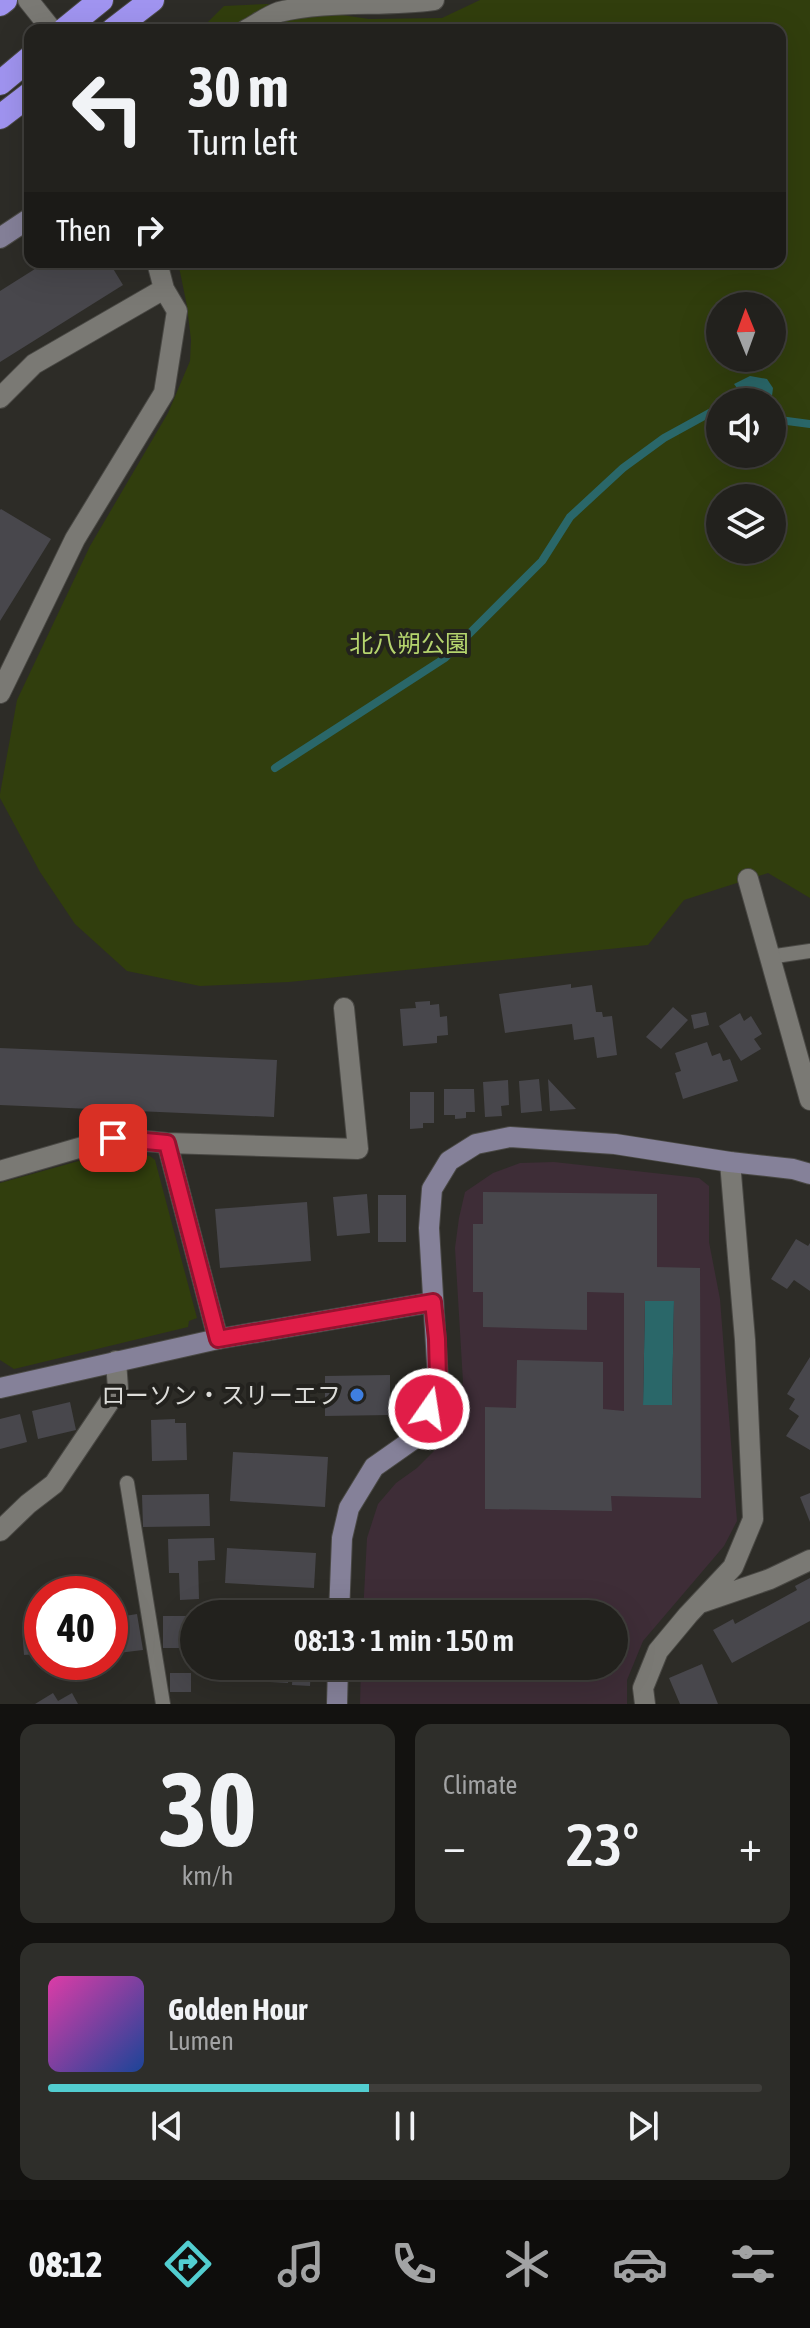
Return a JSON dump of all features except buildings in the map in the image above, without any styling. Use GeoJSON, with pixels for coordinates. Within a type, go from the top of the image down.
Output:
{"type":"FeatureCollection","features":[{"type":"Feature","properties":{"kind":"highway"},"geometry":{"type":"LineString","coordinates":[[0,4],[5,0]]}},
{"type":"Feature","properties":{"kind":"highway"},"geometry":{"type":"LineString","coordinates":[[71,24],[101,0]]}},
{"type":"Feature","properties":{"kind":"highway"},"geometry":{"type":"LineString","coordinates":[[121,24],[152,0]]}},
{"type":"Feature","properties":{"kind":"highway"},"geometry":{"type":"LineString","coordinates":[[0,83],[24,63]]}},
{"type":"Feature","properties":{"kind":"highway"},"geometry":{"type":"LineString","coordinates":[[0,117],[24,99]]}},
{"type":"Feature","properties":{"kind":"street"},"geometry":{"type":"LineString","coordinates":[[28,0],[47,24]]}},
{"type":"Feature","properties":{"kind":"street"},"geometry":{"type":"LineString","coordinates":[[257,24],[279,12],[322,2],[412,3],[434,0]]}},
{"type":"Feature","properties":{"kind":"street"},"geometry":{"type":"LineString","coordinates":[[0,238],[24,222]]}},
{"type":"Feature","properties":{"kind":"street"},"geometry":{"type":"LineString","coordinates":[[0,693],[75,539],[164,393],[177,311],[164,289],[159,268]]}},
{"type":"Feature","properties":{"kind":"street"},"geometry":{"type":"LineString","coordinates":[[0,398],[34,364],[164,289]]}},
{"type":"Feature","properties":{"kind":"street"},"geometry":{"type":"LineString","coordinates":[[748,879],[810,1100]]}},
{"type":"Feature","properties":{"kind":"street"},"geometry":{"type":"LineString","coordinates":[[0,1171],[113,1138],[167,1143],[358,1149],[344,1008]]}},
{"type":"Feature","properties":{"kind":"street"},"geometry":{"type":"LineString","coordinates":[[340,1600],[342,1538],[349,1508],[374,1467],[411,1441],[429,1409],[438,1380],[429,1228],[432,1189],[449,1161],[476,1144],[510,1137],[615,1144],[810,1174]]}},
{"type":"Feature","properties":{"kind":"street"},"geometry":{"type":"LineString","coordinates":[[167,1143],[218,1339]]}},
{"type":"Feature","properties":{"kind":"street"},"geometry":{"type":"LineString","coordinates":[[645,1704],[643,1688],[658,1651],[733,1567],[753,1519],[745,1340],[730,1162]]}},
{"type":"Feature","properties":{"kind":"street"},"geometry":{"type":"LineString","coordinates":[[0,1388],[218,1339],[433,1302]]}},
{"type":"Feature","properties":{"kind":"street"},"geometry":{"type":"LineString","coordinates":[[0,1531],[54,1484],[118,1389],[116,1361]]}},
{"type":"Feature","properties":{"kind":"street"},"geometry":{"type":"LineString","coordinates":[[699,1603],[770,1579],[810,1560]]}},
{"type":"Feature","properties":{"kind":"street"},"geometry":{"type":"LineString","coordinates":[[337,1704],[338,1680]]}},
{"type":"Feature","properties":{"kind":"lane"},"geometry":{"type":"LineString","coordinates":[[769,957],[810,951]]}},
{"type":"Feature","properties":{"kind":"lane"},"geometry":{"type":"LineString","coordinates":[[127,1483],[163,1704]]}},
{"type":"Feature","properties":{"kind":"shaded area"},"geometry":{"type":"Polygon","coordinates":[[[554,1162],[699,1178],[709,1186],[709,1242],[720,1299],[737,1521],[724,1546],[643,1641],[628,1678],[628,1600],[364,1600],[367,1538],[378,1504],[396,1483],[440,1445],[454,1416],[463,1382],[455,1248],[465,1192],[493,1173],[520,1163],[554,1162]]]}},
{"type":"Feature","properties":{"kind":"shaded area"},"geometry":{"type":"Polygon","coordinates":[[[361,1680],[627,1680],[627,1704],[360,1704],[361,1680]]]}},
{"type":"Feature","properties":{"kind":"green space","name":"北八朔公園"},"geometry":{"type":"Polygon","coordinates":[[[480,0],[810,0],[810,898],[768,873],[684,900],[648,945],[289,982],[200,986],[127,971],[75,924],[40,872],[0,798],[17,700],[90,546],[168,413],[190,361],[191,340],[179,268],[786,268],[786,24],[206,24],[224,6],[267,4],[369,19],[442,18],[480,0]]]}},
{"type":"Feature","properties":{"kind":"green space"},"geometry":{"type":"Polygon","coordinates":[[[118,1150],[120,1154],[150,1156],[155,1160],[197,1318],[189,1321],[188,1327],[14,1369],[0,1360],[0,1183],[118,1150]]]}},
{"type":"Feature","properties":{"kind":"water"},"geometry":{"type":"Polygon","coordinates":[[[750,376],[767,379],[773,388],[737,388],[734,384],[750,376]]]}},
{"type":"Feature","properties":{"kind":"water"},"geometry":{"type":"Polygon","coordinates":[[[645,1301],[674,1301],[672,1405],[643,1405],[645,1301]]]}},
{"type":"Feature","properties":{"kind":"waterway"},"geometry":{"type":"LineString","coordinates":[[275,768],[445,658],[542,561],[570,517],[623,468],[664,438],[706,415]]}},
{"type":"Feature","properties":{"kind":"waterway"},"geometry":{"type":"LineString","coordinates":[[786,421],[810,424]]}},
{"type":"Feature","properties":{"kind":"place","name":"ローソン・スリーエフ"},"geometry":{"type":"Point","coordinates":[357,1395]}},
{"type":"Feature","properties":{"kind":"route"},"geometry":{"type":"LineString","coordinates":[[113,1138],[167,1143],[218,1339],[433,1302],[438,1380],[429,1409]]}}]}
